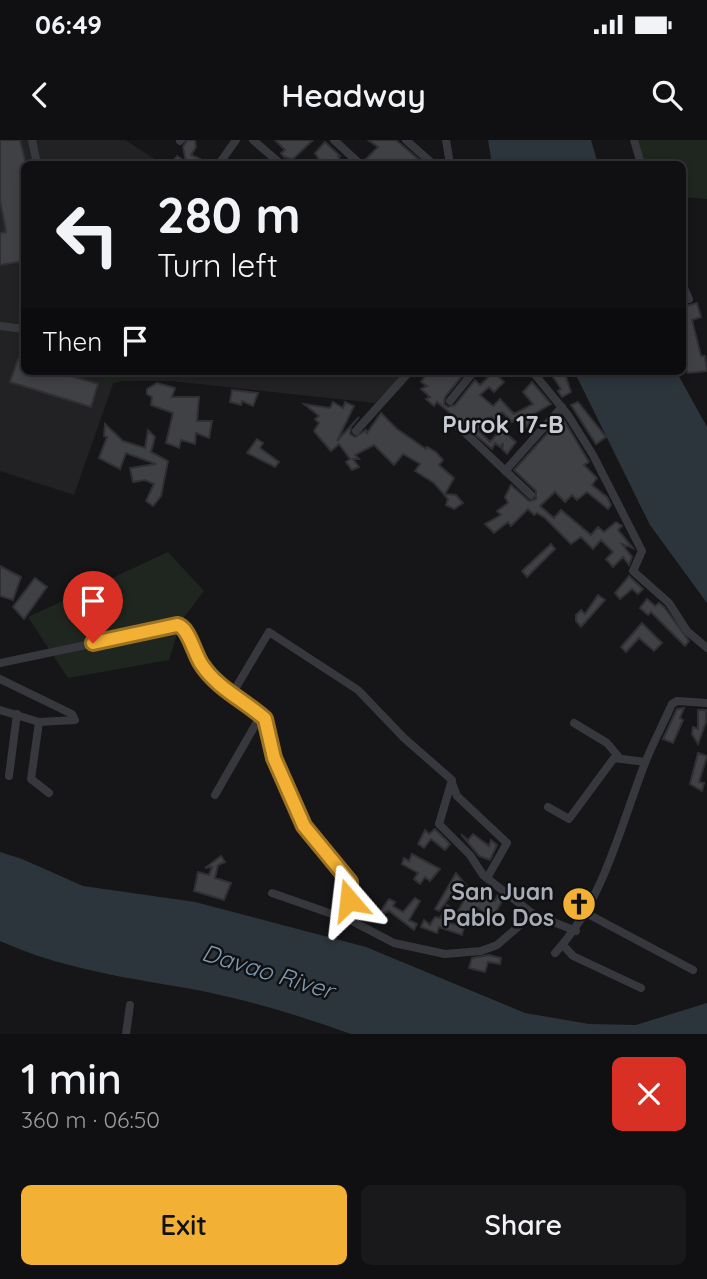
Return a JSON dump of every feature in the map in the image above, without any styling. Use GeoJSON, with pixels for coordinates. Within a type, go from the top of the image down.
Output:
{"type":"FeatureCollection","features":[{"type":"Feature","properties":{"kind":"street"},"geometry":{"type":"LineString","coordinates":[[32,140],[36,161]]}},
{"type":"Feature","properties":{"kind":"street"},"geometry":{"type":"LineString","coordinates":[[221,161],[236,140]]}},
{"type":"Feature","properties":{"kind":"street"},"geometry":{"type":"LineString","coordinates":[[253,140],[278,161]]}},
{"type":"Feature","properties":{"kind":"street"},"geometry":{"type":"LineString","coordinates":[[334,140],[357,161]]}},
{"type":"Feature","properties":{"kind":"street"},"geometry":{"type":"LineString","coordinates":[[406,140],[430,161]]}},
{"type":"Feature","properties":{"kind":"street"},"geometry":{"type":"LineString","coordinates":[[446,140],[450,161]]}},
{"type":"Feature","properties":{"kind":"street"},"geometry":{"type":"LineString","coordinates":[[634,140],[640,161]]}},
{"type":"Feature","properties":{"kind":"street"},"geometry":{"type":"LineString","coordinates":[[686,292],[689,299]]}},
{"type":"Feature","properties":{"kind":"street"},"geometry":{"type":"LineString","coordinates":[[0,327],[21,329]]}},
{"type":"Feature","properties":{"kind":"street"},"geometry":{"type":"LineString","coordinates":[[356,431],[406,375]]}},
{"type":"Feature","properties":{"kind":"street"},"geometry":{"type":"LineString","coordinates":[[450,401],[471,375]]}},
{"type":"Feature","properties":{"kind":"street"},"geometry":{"type":"LineString","coordinates":[[535,375],[562,407],[593,455],[640,547],[640,555],[633,571],[669,603],[687,631],[707,648]]}},
{"type":"Feature","properties":{"kind":"street"},"geometry":{"type":"LineString","coordinates":[[505,471],[562,407]]}},
{"type":"Feature","properties":{"kind":"street"},"geometry":{"type":"LineString","coordinates":[[458,426],[531,495]]}},
{"type":"Feature","properties":{"kind":"street"},"geometry":{"type":"LineString","coordinates":[[0,663],[181,625],[200,663],[213,680],[268,723],[274,758],[304,826],[350,882],[352,920]]}},
{"type":"Feature","properties":{"kind":"street"},"geometry":{"type":"LineString","coordinates":[[232,694],[269,632],[358,690],[452,782],[457,796],[507,843],[487,878]]}},
{"type":"Feature","properties":{"kind":"street"},"geometry":{"type":"LineString","coordinates":[[0,679],[75,717],[73,722],[40,722],[0,709]]}},
{"type":"Feature","properties":{"kind":"street"},"geometry":{"type":"LineString","coordinates":[[555,953],[576,931],[602,881],[645,762],[672,704],[677,701],[707,703]]}},
{"type":"Feature","properties":{"kind":"street"},"geometry":{"type":"LineString","coordinates":[[9,776],[17,714]]}},
{"type":"Feature","properties":{"kind":"street"},"geometry":{"type":"LineString","coordinates":[[215,795],[261,715]]}},
{"type":"Feature","properties":{"kind":"street"},"geometry":{"type":"LineString","coordinates":[[40,722],[31,779],[49,793]]}},
{"type":"Feature","properties":{"kind":"street"},"geometry":{"type":"LineString","coordinates":[[574,723],[607,743],[618,757],[645,762]]}},
{"type":"Feature","properties":{"kind":"street"},"geometry":{"type":"LineString","coordinates":[[548,807],[569,820],[601,774],[618,757]]}},
{"type":"Feature","properties":{"kind":"street"},"geometry":{"type":"LineString","coordinates":[[452,782],[439,824],[470,855],[487,878],[533,914],[576,931]]}},
{"type":"Feature","properties":{"kind":"street"},"geometry":{"type":"LineString","coordinates":[[272,893],[352,920],[403,946],[460,954],[497,945],[533,914]]}},
{"type":"Feature","properties":{"kind":"street"},"geometry":{"type":"LineString","coordinates":[[586,913],[693,970]]}},
{"type":"Feature","properties":{"kind":"street"},"geometry":{"type":"LineString","coordinates":[[563,945],[573,956],[641,988]]}},
{"type":"Feature","properties":{"kind":"street"},"geometry":{"type":"LineString","coordinates":[[126,1034],[130,1005]]}},
{"type":"Feature","properties":{"kind":"shaded area"},"geometry":{"type":"Polygon","coordinates":[[[0,140],[125,140],[158,161],[21,161],[21,375],[394,375],[399,379],[375,403],[171,381],[114,381],[74,495],[0,471],[0,140]]]}},
{"type":"Feature","properties":{"kind":"shaded area"},"geometry":{"type":"Polygon","coordinates":[[[637,140],[707,140],[707,199],[686,197],[686,161],[644,161],[637,140]]]}},
{"type":"Feature","properties":{"kind":"shaded area"},"geometry":{"type":"Polygon","coordinates":[[[96,375],[144,375],[110,384],[96,375]]]}},
{"type":"Feature","properties":{"kind":"shaded area"},"geometry":{"type":"Polygon","coordinates":[[[168,552],[204,591],[181,621],[169,660],[68,678],[28,617],[168,552]]]}},
{"type":"Feature","properties":{"kind":"water"},"geometry":{"type":"Polygon","coordinates":[[[488,140],[591,140],[597,161],[492,161],[488,140]]]}},
{"type":"Feature","properties":{"kind":"water"},"geometry":{"type":"Polygon","coordinates":[[[576,375],[678,375],[707,427],[707,603],[650,525],[576,375]]]}},
{"type":"Feature","properties":{"kind":"water","name":"Davao River"},"geometry":{"type":"Polygon","coordinates":[[[0,852],[83,886],[195,902],[366,947],[525,1013],[589,1024],[636,1025],[707,1003],[707,1034],[351,1034],[228,997],[68,965],[0,941],[0,852]]]}},
{"type":"Feature","properties":{"kind":"building"},"geometry":{"type":"Polygon","coordinates":[[[0,140],[20,140],[25,161],[21,161],[21,262],[0,265],[0,233],[6,232],[0,200],[0,140]]]}},
{"type":"Feature","properties":{"kind":"building"},"geometry":{"type":"Polygon","coordinates":[[[187,140],[195,140],[196,147],[191,155],[200,159],[198,161],[186,161],[183,147],[187,140]]]}},
{"type":"Feature","properties":{"kind":"building"},"geometry":{"type":"Polygon","coordinates":[[[275,140],[313,140],[293,159],[284,157],[281,153],[285,150],[275,140]]]}},
{"type":"Feature","properties":{"kind":"building"},"geometry":{"type":"Polygon","coordinates":[[[368,140],[396,140],[420,161],[365,161],[378,147],[368,140]]]}},
{"type":"Feature","properties":{"kind":"building"},"geometry":{"type":"Polygon","coordinates":[[[325,142],[340,156],[338,157],[341,161],[320,161],[315,153],[325,142]]]}},
{"type":"Feature","properties":{"kind":"building"},"geometry":{"type":"Polygon","coordinates":[[[697,303],[701,317],[692,320],[701,356],[705,356],[707,371],[688,373],[686,369],[686,306],[697,303]]]}},
{"type":"Feature","properties":{"kind":"building"},"geometry":{"type":"Polygon","coordinates":[[[18,359],[21,360],[21,375],[68,375],[98,384],[91,407],[10,382],[18,359]]]}},
{"type":"Feature","properties":{"kind":"building"},"geometry":{"type":"Polygon","coordinates":[[[426,375],[463,375],[445,397],[444,404],[448,407],[455,405],[475,380],[480,385],[491,375],[497,375],[504,382],[494,392],[489,387],[480,395],[493,406],[500,399],[514,414],[533,404],[523,392],[532,382],[551,404],[529,417],[531,422],[524,430],[515,419],[512,422],[502,412],[495,420],[491,417],[478,430],[490,442],[501,429],[516,442],[507,454],[502,449],[503,443],[500,447],[495,443],[492,449],[437,402],[434,406],[426,399],[430,397],[421,389],[427,386],[421,382],[426,375]]]}},
{"type":"Feature","properties":{"kind":"building"},"geometry":{"type":"Polygon","coordinates":[[[552,375],[565,375],[571,392],[562,397],[558,391],[561,389],[552,375]]]}},
{"type":"Feature","properties":{"kind":"building"},"geometry":{"type":"Polygon","coordinates":[[[157,383],[175,388],[172,397],[199,397],[197,421],[212,421],[209,438],[196,433],[195,444],[181,440],[179,448],[166,443],[173,413],[151,405],[152,397],[147,394],[147,389],[157,383]]]}},
{"type":"Feature","properties":{"kind":"building"},"geometry":{"type":"Polygon","coordinates":[[[232,390],[258,393],[253,406],[242,401],[241,405],[230,402],[232,390]]]}},
{"type":"Feature","properties":{"kind":"building"},"geometry":{"type":"Polygon","coordinates":[[[333,402],[343,408],[345,402],[354,406],[337,441],[359,417],[351,427],[350,434],[355,437],[366,430],[367,433],[381,413],[397,429],[426,449],[427,447],[436,452],[443,460],[439,465],[454,478],[445,494],[456,495],[463,503],[454,509],[446,505],[448,499],[434,483],[415,471],[420,464],[403,454],[394,465],[374,445],[355,455],[359,459],[353,459],[359,467],[352,470],[346,462],[350,459],[339,444],[331,451],[314,431],[319,423],[315,419],[319,416],[304,404],[330,408],[333,402]]]}},
{"type":"Feature","properties":{"kind":"building"},"geometry":{"type":"Polygon","coordinates":[[[578,402],[606,437],[596,444],[571,405],[578,402]]]}},
{"type":"Feature","properties":{"kind":"building"},"geometry":{"type":"Polygon","coordinates":[[[562,417],[589,462],[584,465],[597,478],[592,485],[607,497],[611,505],[608,509],[587,492],[577,500],[572,495],[565,502],[555,492],[540,506],[554,518],[561,510],[591,535],[598,527],[604,532],[616,522],[622,526],[618,530],[633,548],[622,544],[632,557],[629,565],[623,557],[613,567],[606,559],[613,552],[601,540],[593,549],[581,537],[571,544],[545,518],[537,513],[534,515],[528,509],[511,526],[508,522],[494,533],[485,524],[501,515],[497,511],[508,503],[505,497],[511,485],[529,501],[536,499],[536,491],[514,470],[562,417]]]}},
{"type":"Feature","properties":{"kind":"building"},"geometry":{"type":"Polygon","coordinates":[[[105,424],[123,441],[145,448],[148,430],[155,437],[151,452],[168,461],[161,496],[153,506],[146,501],[154,484],[145,480],[133,482],[130,468],[156,464],[126,453],[120,469],[99,458],[107,437],[104,436],[105,424]]]}},
{"type":"Feature","properties":{"kind":"building"},"geometry":{"type":"Polygon","coordinates":[[[257,439],[263,443],[260,448],[279,462],[275,467],[247,453],[257,439]]]}},
{"type":"Feature","properties":{"kind":"building"},"geometry":{"type":"Polygon","coordinates":[[[551,544],[555,549],[527,577],[522,571],[551,544]]]}},
{"type":"Feature","properties":{"kind":"building"},"geometry":{"type":"Polygon","coordinates":[[[0,566],[21,577],[13,600],[0,596],[0,566]]]}},
{"type":"Feature","properties":{"kind":"building"},"geometry":{"type":"Polygon","coordinates":[[[629,576],[643,589],[638,594],[632,589],[620,599],[615,593],[629,576]]]}},
{"type":"Feature","properties":{"kind":"building"},"geometry":{"type":"Polygon","coordinates":[[[35,578],[47,587],[24,619],[13,607],[35,578]]]}},
{"type":"Feature","properties":{"kind":"building"},"geometry":{"type":"Polygon","coordinates":[[[598,595],[605,600],[581,627],[576,621],[576,615],[581,610],[585,614],[598,595]]]}},
{"type":"Feature","properties":{"kind":"building"},"geometry":{"type":"Polygon","coordinates":[[[647,599],[655,606],[659,603],[664,607],[689,641],[685,646],[651,612],[648,615],[640,608],[647,599]]]}},
{"type":"Feature","properties":{"kind":"building"},"geometry":{"type":"Polygon","coordinates":[[[642,623],[662,643],[654,651],[639,638],[626,652],[621,647],[642,623]]]}},
{"type":"Feature","properties":{"kind":"building"},"geometry":{"type":"Polygon","coordinates":[[[684,708],[680,718],[683,720],[673,743],[663,739],[677,709],[684,708]]]}},
{"type":"Feature","properties":{"kind":"building"},"geometry":{"type":"Polygon","coordinates":[[[698,710],[706,710],[706,722],[698,744],[692,734],[693,727],[698,729],[698,710]]]}},
{"type":"Feature","properties":{"kind":"building"},"geometry":{"type":"Polygon","coordinates":[[[698,753],[707,756],[699,782],[704,783],[702,791],[690,784],[698,753]]]}},
{"type":"Feature","properties":{"kind":"building"},"geometry":{"type":"Polygon","coordinates":[[[435,829],[450,844],[445,850],[431,839],[424,848],[418,844],[425,830],[429,834],[435,829]]]}},
{"type":"Feature","properties":{"kind":"building"},"geometry":{"type":"Polygon","coordinates":[[[461,834],[468,840],[473,834],[489,846],[491,840],[497,845],[490,860],[479,856],[461,834]]]}},
{"type":"Feature","properties":{"kind":"building"},"geometry":{"type":"Polygon","coordinates":[[[412,854],[440,869],[430,881],[425,877],[420,884],[414,879],[418,873],[402,864],[404,858],[409,861],[412,854]]]}},
{"type":"Feature","properties":{"kind":"building"},"geometry":{"type":"Polygon","coordinates":[[[221,856],[225,862],[218,865],[215,878],[231,883],[224,900],[194,891],[198,872],[209,875],[212,867],[205,868],[221,856]]]}},
{"type":"Feature","properties":{"kind":"building"},"geometry":{"type":"Polygon","coordinates":[[[456,873],[480,902],[486,894],[495,901],[497,896],[503,899],[492,920],[478,908],[470,921],[469,913],[468,916],[458,911],[469,891],[460,884],[439,911],[435,909],[456,873]]]}},
{"type":"Feature","properties":{"kind":"building"},"geometry":{"type":"Polygon","coordinates":[[[415,898],[420,901],[409,920],[417,924],[414,930],[389,911],[377,916],[389,899],[395,902],[393,906],[403,912],[415,898]]]}},
{"type":"Feature","properties":{"kind":"building"},"geometry":{"type":"Polygon","coordinates":[[[447,905],[455,910],[450,923],[464,927],[462,935],[439,927],[437,933],[421,927],[424,920],[430,925],[435,917],[440,918],[447,905]]]}},
{"type":"Feature","properties":{"kind":"building"},"geometry":{"type":"Polygon","coordinates":[[[489,955],[501,958],[500,964],[488,962],[485,972],[469,968],[472,958],[489,955]]]}},
{"type":"Feature","properties":{"kind":"place","name":"San Juan Pablo Dos"},"geometry":{"type":"Point","coordinates":[579,904]}},
{"type":"Feature","properties":{"kind":"district","name":"Purok 17-B"},"geometry":{"type":"Point","coordinates":[503,424]}},
{"type":"Feature","properties":{"kind":"route"},"geometry":{"type":"LineString","coordinates":[[93,643],[177,625],[185,629],[200,663],[213,680],[268,723],[269,744],[304,826],[350,882],[349,900]]}}]}
